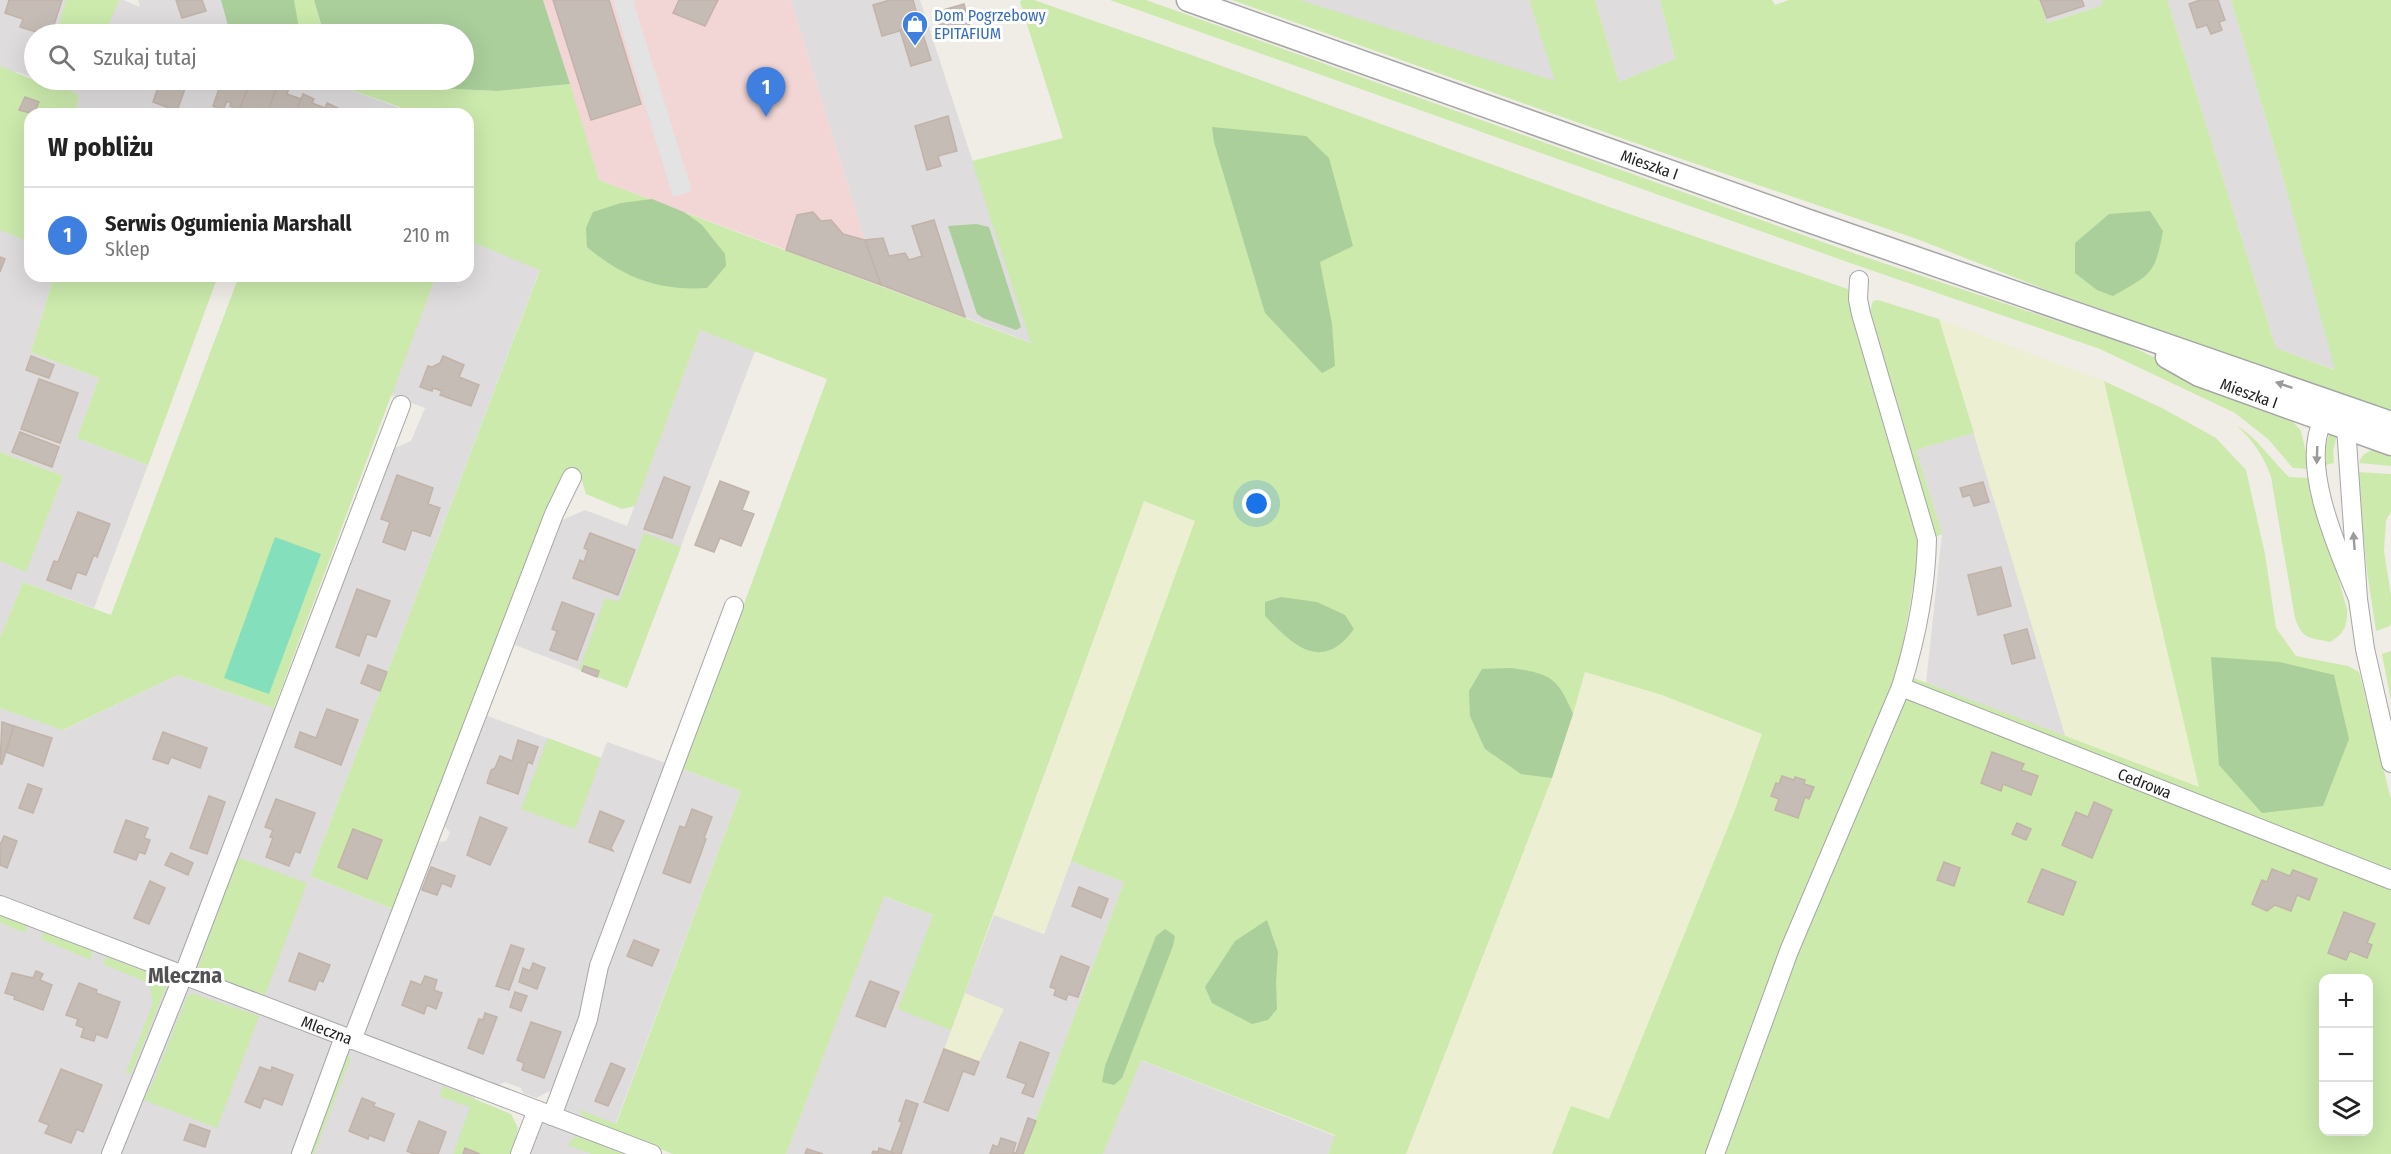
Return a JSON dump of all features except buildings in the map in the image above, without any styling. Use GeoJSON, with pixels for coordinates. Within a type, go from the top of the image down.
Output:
{"type":"FeatureCollection","features":[{"type":"Feature","properties":{"kind":"street","name":"Mieszka I"},"geometry":{"type":"LineString","coordinates":[[1188,0],[2113,328],[2199,375],[2332,412],[2387,436]]}},
{"type":"Feature","properties":{"kind":"street"},"geometry":{"type":"LineString","coordinates":[[1714,1154],[1789,951],[1901,687],[1911,656],[1927,570],[1927,539],[1861,314],[1858,299],[1859,280]]}},
{"type":"Feature","properties":{"kind":"street"},"geometry":{"type":"LineString","coordinates":[[111,1154],[183,976],[401,405]]}},
{"type":"Feature","properties":{"kind":"street","name":"Mieszka I"},"geometry":{"type":"LineString","coordinates":[[2332,412],[2346,427],[2387,436]]}},
{"type":"Feature","properties":{"kind":"street"},"geometry":{"type":"LineString","coordinates":[[2332,412],[2318,436],[2316,472],[2333,536],[2358,599]]}},
{"type":"Feature","properties":{"kind":"street"},"geometry":{"type":"LineString","coordinates":[[2346,427],[2358,599],[2365,649],[2391,763]]}},
{"type":"Feature","properties":{"kind":"street"},"geometry":{"type":"LineString","coordinates":[[2349,458],[2367,443],[2387,436]]}},
{"type":"Feature","properties":{"kind":"street"},"geometry":{"type":"LineString","coordinates":[[301,1154],[549,525],[572,477]]}},
{"type":"Feature","properties":{"kind":"street"},"geometry":{"type":"LineString","coordinates":[[520,1154],[545,1113],[588,1019],[599,966],[734,606]]}},
{"type":"Feature","properties":{"kind":"street","name":"Cedrowa"},"geometry":{"type":"LineString","coordinates":[[1901,687],[2391,880]]}},
{"type":"Feature","properties":{"kind":"street","name":"Mleczna"},"geometry":{"type":"LineString","coordinates":[[0,905],[652,1154]]}},
{"type":"Feature","properties":{"kind":"shaded area"},"geometry":{"type":"Polygon","coordinates":[[[0,0],[123,0],[140,7],[138,0],[221,0],[228,24],[24,24],[24,74],[0,72],[0,0]]]}},
{"type":"Feature","properties":{"kind":"shaded area"},"geometry":{"type":"Polygon","coordinates":[[[543,0],[791,0],[881,285],[599,180],[543,0]]]}},
{"type":"Feature","properties":{"kind":"shaded area"},"geometry":{"type":"Polygon","coordinates":[[[613,0],[633,0],[692,191],[673,197],[613,0]]]}},
{"type":"Feature","properties":{"kind":"shaded area"},"geometry":{"type":"Polygon","coordinates":[[[791,0],[920,0],[1032,343],[881,285],[791,0]]]}},
{"type":"Feature","properties":{"kind":"shaded area"},"geometry":{"type":"Polygon","coordinates":[[[1300,0],[1529,0],[1556,82],[1350,17],[1300,0]]]}},
{"type":"Feature","properties":{"kind":"shaded area"},"geometry":{"type":"Polygon","coordinates":[[[1595,0],[1660,0],[1675,59],[1619,82],[1595,0]]]}},
{"type":"Feature","properties":{"kind":"shaded area"},"geometry":{"type":"Polygon","coordinates":[[[2040,0],[2103,0],[2101,6],[2046,23],[2040,0]]]}},
{"type":"Feature","properties":{"kind":"shaded area"},"geometry":{"type":"Polygon","coordinates":[[[2167,0],[2231,0],[2336,370],[2276,348],[2167,0]]]}},
{"type":"Feature","properties":{"kind":"shaded area"},"geometry":{"type":"Polygon","coordinates":[[[69,90],[350,90],[400,108],[76,108],[79,97],[69,90]]]}},
{"type":"Feature","properties":{"kind":"shaded area"},"geometry":{"type":"Polygon","coordinates":[[[0,201],[24,211],[24,282],[52,282],[31,352],[99,378],[77,438],[148,465],[94,608],[23,582],[0,638],[0,561],[26,571],[63,476],[0,452],[0,201]]]}},
{"type":"Feature","properties":{"kind":"shaded area"},"geometry":{"type":"Polygon","coordinates":[[[474,242],[540,269],[310,876],[410,916],[437,843],[446,841],[450,833],[444,825],[485,715],[601,758],[607,742],[666,763],[609,919],[625,924],[683,769],[741,791],[604,1154],[529,1154],[552,1090],[536,1098],[523,1093],[521,1088],[505,1082],[499,1085],[483,1078],[453,1154],[0,1154],[0,708],[64,730],[178,675],[292,714],[391,450],[411,441],[425,408],[390,395],[434,282],[474,282],[474,242]]]}},
{"type":"Feature","properties":{"kind":"shaded area"},"geometry":{"type":"Polygon","coordinates":[[[700,330],[755,351],[627,688],[515,645],[562,520],[585,510],[627,526],[700,330]]]}},
{"type":"Feature","properties":{"kind":"shaded area"},"geometry":{"type":"Polygon","coordinates":[[[1974,433],[2066,738],[1926,683],[1942,534],[1916,450],[1974,433]]]}},
{"type":"Feature","properties":{"kind":"shaded area"},"geometry":{"type":"Polygon","coordinates":[[[1071,861],[1124,882],[1023,1154],[786,1154],[883,896],[933,915],[951,1029],[994,915],[1044,934],[1071,861]]]}},
{"type":"Feature","properties":{"kind":"shaded area"},"geometry":{"type":"Polygon","coordinates":[[[1140,1060],[1335,1136],[1328,1154],[1103,1154],[1140,1060]]]}},
{"type":"Feature","properties":{"kind":"green space"},"geometry":{"type":"Polygon","coordinates":[[[66,0],[119,0],[109,24],[59,24],[66,0]]]}},
{"type":"Feature","properties":{"kind":"green space"},"geometry":{"type":"Polygon","coordinates":[[[221,0],[314,0],[321,24],[228,24],[221,0]]]}},
{"type":"Feature","properties":{"kind":"green space"},"geometry":{"type":"Polygon","coordinates":[[[221,0],[294,0],[298,24],[228,24],[221,0]]]}},
{"type":"Feature","properties":{"kind":"green space"},"geometry":{"type":"Polygon","coordinates":[[[314,0],[543,0],[570,84],[497,91],[474,90],[474,24],[321,24],[314,0]]]}},
{"type":"Feature","properties":{"kind":"green space"},"geometry":{"type":"Polygon","coordinates":[[[1034,0],[1612,208],[1848,289],[1901,469],[1920,547],[1898,672],[2199,787],[2104,381],[2162,408],[2216,438],[2246,470],[2265,554],[2276,628],[2296,656],[2348,666],[2359,672],[2391,799],[2391,1154],[1552,1154],[1571,1106],[1609,1119],[1735,810],[1762,734],[1662,695],[1585,672],[1573,714],[1571,710],[1546,777],[1552,778],[1406,1154],[1328,1154],[1335,1135],[1141,1060],[1103,1154],[1023,1154],[1124,882],[1071,861],[1195,521],[1144,501],[951,1030],[898,1009],[933,915],[884,896],[786,1154],[673,1154],[587,1119],[577,1109],[616,1124],[741,791],[683,769],[827,379],[700,330],[635,506],[622,509],[586,494],[582,481],[566,474],[393,909],[310,876],[540,270],[474,242],[474,108],[400,108],[351,90],[497,91],[570,84],[599,180],[1031,343],[972,161],[1063,138],[1020,2],[1034,0]]]}},
{"type":"Feature","properties":{"kind":"green space"},"geometry":{"type":"Polygon","coordinates":[[[1110,0],[1146,0],[1859,255],[2126,344],[2288,416],[2301,431],[2310,469],[2293,468],[2268,439],[2235,413],[2100,349],[1856,265],[1110,0]]]}},
{"type":"Feature","properties":{"kind":"green space"},"geometry":{"type":"Polygon","coordinates":[[[1232,0],[1300,0],[1555,81],[1529,0],[1595,0],[1619,82],[1675,59],[1660,0],[1772,0],[1775,5],[1789,0],[2039,0],[2047,23],[2101,6],[2103,0],[2167,0],[2276,348],[2335,370],[2279,163],[2231,0],[2391,0],[2391,411],[2052,292],[1917,239],[1661,152],[1232,0]]]}},
{"type":"Feature","properties":{"kind":"green space"},"geometry":{"type":"Polygon","coordinates":[[[0,66],[24,76],[24,90],[68,90],[75,92],[79,97],[76,108],[24,108],[24,240],[0,230],[0,66]]]}},
{"type":"Feature","properties":{"kind":"green space"},"geometry":{"type":"Polygon","coordinates":[[[1212,127],[1306,136],[1329,158],[1353,246],[1320,262],[1332,324],[1335,366],[1322,373],[1265,313],[1214,142],[1212,127]]]}},
{"type":"Feature","properties":{"kind":"green space"},"geometry":{"type":"Polygon","coordinates":[[[652,199],[684,212],[702,225],[725,254],[726,266],[707,288],[673,287],[643,280],[615,267],[587,247],[586,228],[593,212],[621,203],[652,199]]]}},
{"type":"Feature","properties":{"kind":"green space"},"geometry":{"type":"Polygon","coordinates":[[[2150,211],[2163,231],[2154,265],[2136,283],[2113,296],[2097,290],[2075,273],[2075,243],[2109,214],[2150,211]]]}},
{"type":"Feature","properties":{"kind":"green space"},"geometry":{"type":"Polygon","coordinates":[[[976,224],[989,227],[1021,327],[1016,330],[977,314],[948,226],[976,224]]]}},
{"type":"Feature","properties":{"kind":"green space"},"geometry":{"type":"Polygon","coordinates":[[[52,282],[216,282],[148,465],[77,438],[99,378],[31,352],[52,282]]]}},
{"type":"Feature","properties":{"kind":"green space"},"geometry":{"type":"Polygon","coordinates":[[[237,282],[434,282],[274,708],[178,675],[63,730],[0,708],[0,638],[23,582],[111,615],[237,282]]]}},
{"type":"Feature","properties":{"kind":"green space"},"geometry":{"type":"Polygon","coordinates":[[[1878,300],[1939,319],[1974,433],[1916,450],[1942,534],[1933,538],[1869,315],[1873,301],[1878,300]]]}},
{"type":"Feature","properties":{"kind":"green space"},"geometry":{"type":"Polygon","coordinates":[[[1939,319],[2104,381],[2200,788],[2066,738],[1939,319]]]}},
{"type":"Feature","properties":{"kind":"green space"},"geometry":{"type":"Polygon","coordinates":[[[2236,425],[2257,442],[2289,477],[2310,478],[2347,609],[2344,628],[2339,636],[2330,642],[2308,637],[2298,625],[2271,477],[2257,448],[2236,425]]]}},
{"type":"Feature","properties":{"kind":"green space"},"geometry":{"type":"Polygon","coordinates":[[[2330,431],[2337,435],[2333,451],[2334,463],[2326,465],[2325,449],[2330,431]]]}},
{"type":"Feature","properties":{"kind":"green space"},"geometry":{"type":"Polygon","coordinates":[[[2376,449],[2391,451],[2391,466],[2359,463],[2365,454],[2376,449]]]}},
{"type":"Feature","properties":{"kind":"green space"},"geometry":{"type":"Polygon","coordinates":[[[0,452],[63,476],[26,572],[0,561],[0,452]]]}},
{"type":"Feature","properties":{"kind":"green space"},"geometry":{"type":"Polygon","coordinates":[[[2357,472],[2391,474],[2391,512],[2386,520],[2384,551],[2391,596],[2391,623],[2390,626],[2376,631],[2367,571],[2357,472]]]}},
{"type":"Feature","properties":{"kind":"green space"},"geometry":{"type":"Polygon","coordinates":[[[1143,501],[1195,521],[1044,934],[994,915],[1143,501]]]}},
{"type":"Feature","properties":{"kind":"green space"},"geometry":{"type":"Polygon","coordinates":[[[644,533],[681,547],[627,688],[579,670],[605,598],[619,602],[644,533]]]}},
{"type":"Feature","properties":{"kind":"green space"},"geometry":{"type":"Polygon","coordinates":[[[275,537],[321,554],[269,694],[224,678],[275,537]]]}},
{"type":"Feature","properties":{"kind":"green space"},"geometry":{"type":"Polygon","coordinates":[[[1281,597],[1317,602],[1345,615],[1354,629],[1331,650],[1319,652],[1308,650],[1297,645],[1265,616],[1265,602],[1281,597]]]}},
{"type":"Feature","properties":{"kind":"green space"},"geometry":{"type":"Polygon","coordinates":[[[2391,651],[2391,701],[2382,654],[2391,651]]]}},
{"type":"Feature","properties":{"kind":"green space"},"geometry":{"type":"Polygon","coordinates":[[[2211,657],[2280,662],[2334,675],[2349,739],[2323,806],[2262,813],[2219,765],[2211,657]]]}},
{"type":"Feature","properties":{"kind":"green space"},"geometry":{"type":"Polygon","coordinates":[[[1511,668],[1544,675],[1551,679],[1562,692],[1573,714],[1552,778],[1521,774],[1485,749],[1470,716],[1469,691],[1482,669],[1511,668]]]}},
{"type":"Feature","properties":{"kind":"green space"},"geometry":{"type":"Polygon","coordinates":[[[1585,671],[1662,695],[1762,734],[1735,810],[1609,1119],[1571,1107],[1552,1154],[1406,1154],[1585,671]]]}},
{"type":"Feature","properties":{"kind":"green space"},"geometry":{"type":"Polygon","coordinates":[[[548,738],[601,758],[575,829],[521,809],[548,738]]]}},
{"type":"Feature","properties":{"kind":"green space"},"geometry":{"type":"Polygon","coordinates":[[[237,857],[307,883],[265,995],[199,971],[198,967],[237,857]]]}},
{"type":"Feature","properties":{"kind":"green space"},"geometry":{"type":"Polygon","coordinates":[[[0,915],[27,925],[25,933],[0,922],[0,915]]]}},
{"type":"Feature","properties":{"kind":"green space"},"geometry":{"type":"Polygon","coordinates":[[[1267,920],[1278,952],[1277,1009],[1268,1020],[1252,1024],[1212,1003],[1205,987],[1235,941],[1267,920]]]}},
{"type":"Feature","properties":{"kind":"green space"},"geometry":{"type":"Polygon","coordinates":[[[1165,929],[1175,936],[1173,946],[1122,1078],[1114,1085],[1102,1082],[1105,1066],[1156,936],[1165,929]]]}},
{"type":"Feature","properties":{"kind":"green space"},"geometry":{"type":"Polygon","coordinates":[[[44,932],[88,948],[92,951],[91,960],[41,939],[44,932]]]}},
{"type":"Feature","properties":{"kind":"green space"},"geometry":{"type":"Polygon","coordinates":[[[106,957],[161,977],[165,981],[166,987],[131,1074],[126,1073],[153,1003],[149,983],[103,964],[106,957]]]}},
{"type":"Feature","properties":{"kind":"green space"},"geometry":{"type":"Polygon","coordinates":[[[191,993],[259,1016],[217,1128],[144,1100],[187,997],[191,993]]]}},
{"type":"Feature","properties":{"kind":"green space"},"geometry":{"type":"Polygon","coordinates":[[[965,993],[1004,1009],[979,1062],[944,1049],[965,993]]]}},
{"type":"Feature","properties":{"kind":"green space"},"geometry":{"type":"Polygon","coordinates":[[[351,1057],[314,1154],[307,1154],[343,1058],[351,1057]]]}},
{"type":"Feature","properties":{"kind":"green space"},"geometry":{"type":"Polygon","coordinates":[[[443,1086],[511,1114],[518,1128],[512,1154],[453,1154],[470,1107],[439,1096],[443,1086]]]}},
{"type":"Feature","properties":{"kind":"green space"},"geometry":{"type":"Polygon","coordinates":[[[574,1137],[581,1137],[623,1154],[592,1154],[568,1145],[574,1137]]]}},
{"type":"Feature","properties":{"kind":"place","name":"Dom Pogrzebowy EPITAFIUM"},"geometry":{"type":"Point","coordinates":[915,47]}},
{"type":"Feature","properties":{"kind":"place","name":"Serwis Ogumienia Marshall"},"geometry":{"type":"Point","coordinates":[766,117]}},
{"type":"Feature","properties":{"kind":"district","name":"Mleczna"},"geometry":{"type":"Point","coordinates":[185,975]}}]}
